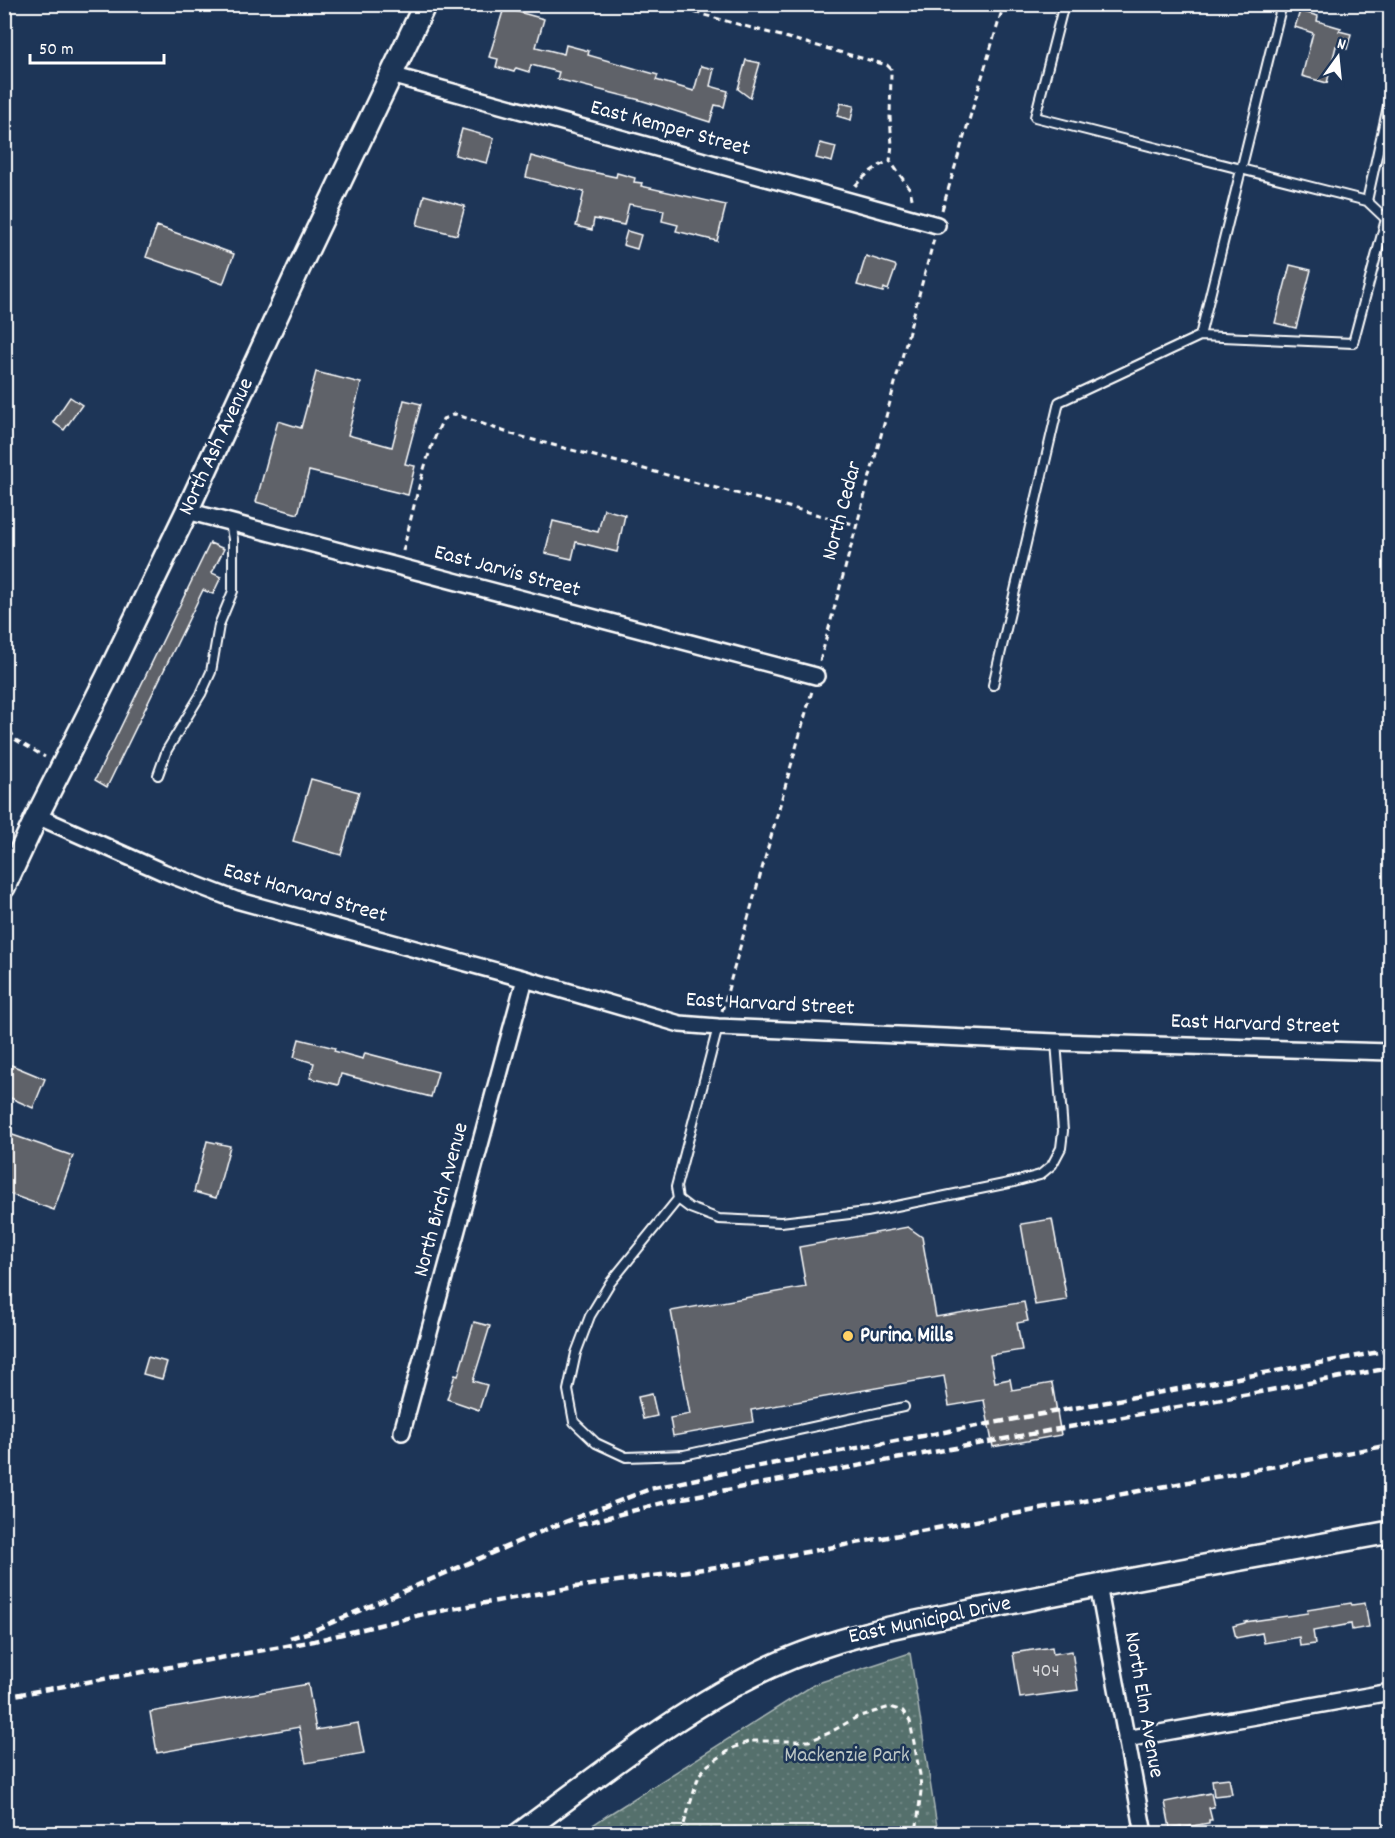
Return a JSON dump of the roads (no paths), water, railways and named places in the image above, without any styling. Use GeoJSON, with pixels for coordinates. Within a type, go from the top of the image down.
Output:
{"type":"FeatureCollection","features":[{"type":"Feature","properties":{"kind":"street","name":"North Ash Avenue"},"geometry":{"type":"LineString","coordinates":[[4,887],[187,511],[424,4]]}},
{"type":"Feature","properties":{"kind":"street","name":"East Kemper Street"},"geometry":{"type":"LineString","coordinates":[[391,75],[937,225]]}},
{"type":"Feature","properties":{"kind":"street","name":"East Jarvis Street"},"geometry":{"type":"LineString","coordinates":[[187,511],[816,676]]}},
{"type":"Feature","properties":{"kind":"street","name":"East Harvard Street"},"geometry":{"type":"LineString","coordinates":[[37,816],[163,872],[236,900],[680,1024],[1056,1042],[1390,1052]]}},
{"type":"Feature","properties":{"kind":"street","name":"North Birch Avenue"},"geometry":{"type":"LineString","coordinates":[[402,1432],[525,979]]}},
{"type":"Feature","properties":{"kind":"street","name":"East Municipal Drive"},"geometry":{"type":"LineString","coordinates":[[519,1833],[700,1704],[811,1650],[854,1636],[1098,1585],[1390,1532]]}},
{"type":"Feature","properties":{"kind":"street","name":"North Elm Avenue"},"geometry":{"type":"LineString","coordinates":[[1098,1585],[1144,1833]]}},
{"type":"Feature","properties":{"kind":"street"},"geometry":{"type":"LineString","coordinates":[[1126,1739],[1390,1692]]}},
{"type":"Feature","properties":{"kind":"lane"},"geometry":{"type":"LineString","coordinates":[[993,685],[1059,402],[1200,336],[1353,344],[1386,219],[1367,201],[1035,117],[1064,4]]}},
{"type":"Feature","properties":{"kind":"lane"},"geometry":{"type":"LineString","coordinates":[[1200,336],[1282,4]]}},
{"type":"Feature","properties":{"kind":"lane"},"geometry":{"type":"LineString","coordinates":[[1367,201],[1390,97]]}},
{"type":"Feature","properties":{"kind":"lane"},"geometry":{"type":"LineString","coordinates":[[158,775],[167,750],[201,694],[211,672],[219,625],[233,591],[230,523]]}},
{"type":"Feature","properties":{"kind":"lane"},"geometry":{"type":"LineString","coordinates":[[718,1027],[676,1187],[678,1199],[690,1208],[719,1219],[781,1222],[867,1212],[1014,1182],[1040,1174],[1052,1165],[1061,1148],[1063,1131],[1056,1042]]}},
{"type":"Feature","properties":{"kind":"lane"},"geometry":{"type":"LineString","coordinates":[[678,1199],[610,1283],[590,1316],[576,1353],[568,1390],[574,1422],[596,1443],[626,1457],[684,1455],[904,1407]]}},
{"type":"Feature","properties":{"kind":"railway"},"geometry":{"type":"LineString","coordinates":[[290,1638],[310,1632],[547,1529],[650,1489],[743,1469],[1390,1350]]}},
{"type":"Feature","properties":{"kind":"railway"},"geometry":{"type":"LineString","coordinates":[[578,1525],[678,1499],[1390,1368]]}},
{"type":"Feature","properties":{"kind":"railway"},"geometry":{"type":"LineString","coordinates":[[4,1697],[314,1641],[424,1614],[569,1588],[752,1562],[1390,1445]]}},
{"type":"Feature","properties":{"kind":"place","name":"Purina Mills"},"geometry":{"type":"Point","coordinates":[848,1336]}},
{"type":"Feature","properties":{"kind":"park label","name":"Mackenzie Park"},"geometry":{"type":"Point","coordinates":[847,1756]}}]}
